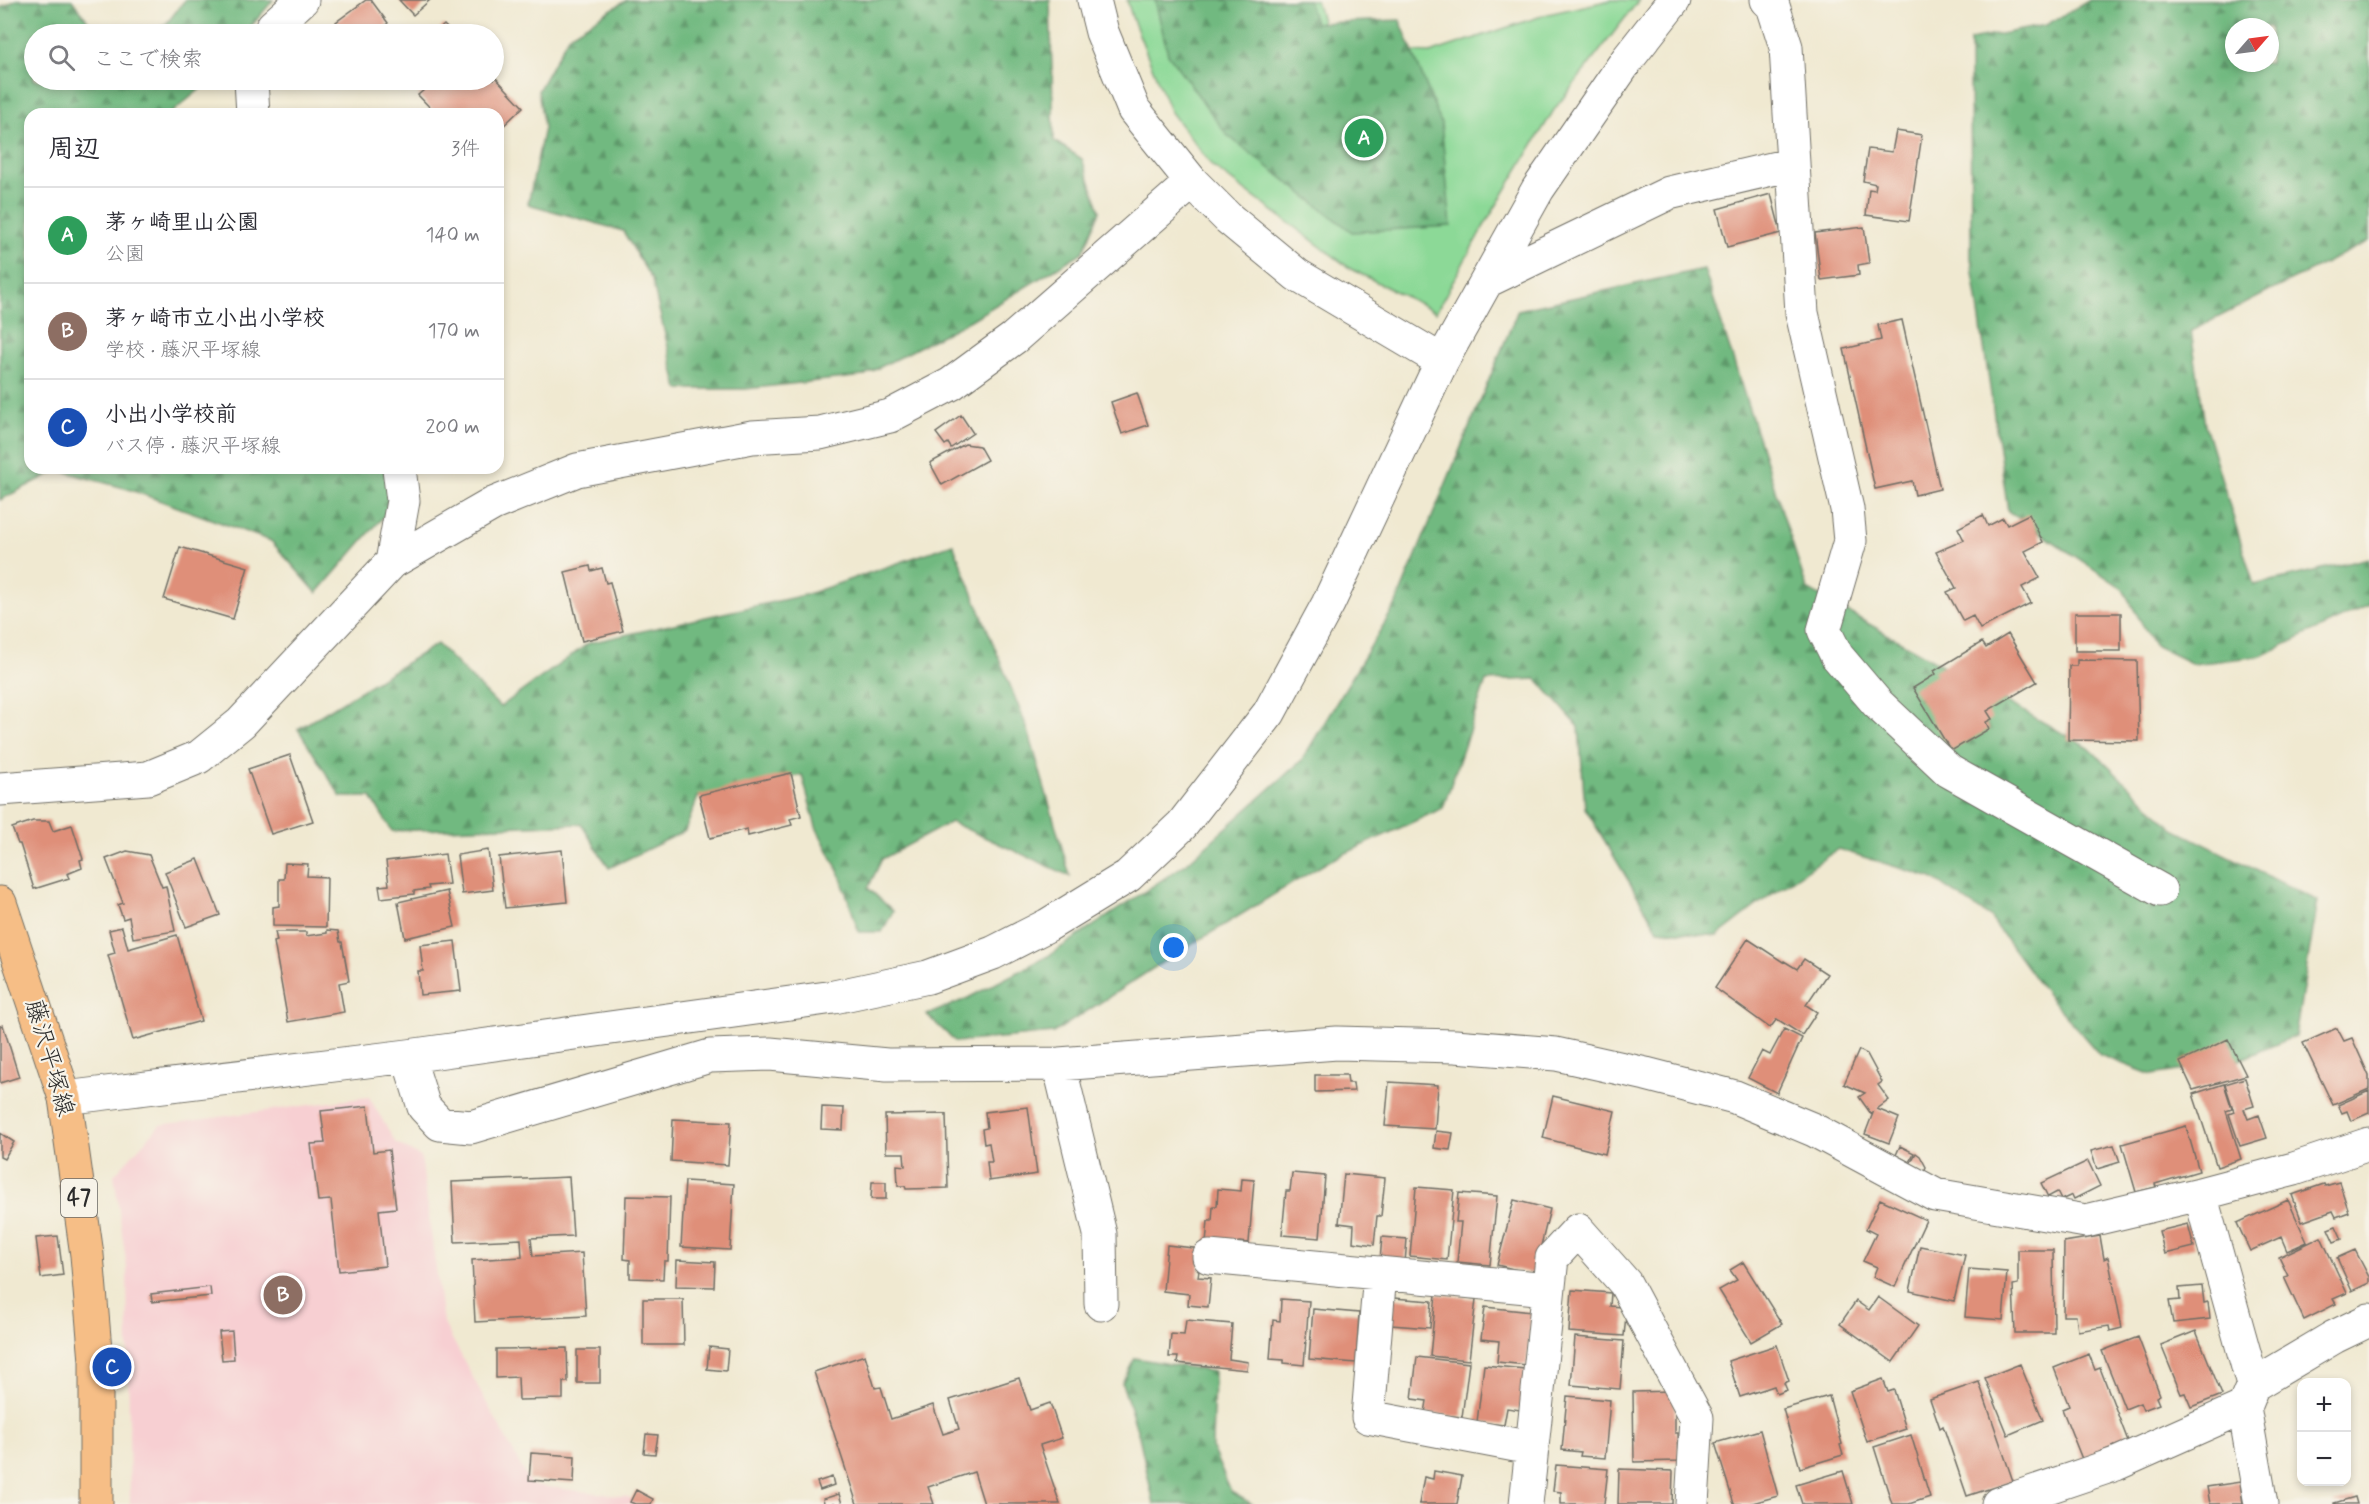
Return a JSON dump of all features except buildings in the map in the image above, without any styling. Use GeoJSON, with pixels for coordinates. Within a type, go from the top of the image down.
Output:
{"type":"FeatureCollection","features":[{"type":"Feature","properties":{"kind":"main road","name":"藤沢平塚線"},"geometry":{"type":"LineString","coordinates":[[0,903],[65,1098],[87,1255],[96,1361],[96,1504]]}},
{"type":"Feature","properties":{"kind":"street"},"geometry":{"type":"LineString","coordinates":[[275,24],[302,0]]}},
{"type":"Feature","properties":{"kind":"street"},"geometry":{"type":"LineString","coordinates":[[1094,0],[1102,32],[1134,110],[1192,182],[1228,218],[1297,275],[1442,361]]}},
{"type":"Feature","properties":{"kind":"street"},"geometry":{"type":"LineString","coordinates":[[65,1098],[408,1056],[834,997],[928,977],[993,953],[1048,925],[1128,876],[1182,825],[1269,713],[1328,604],[1442,361],[1538,189],[1627,60],[1674,0]]}},
{"type":"Feature","properties":{"kind":"street"},"geometry":{"type":"LineString","coordinates":[[1767,0],[1773,6],[1786,47],[1802,313],[1847,509],[1850,541],[1824,630],[1837,656],[1877,703],[1949,771],[2160,890]]}},
{"type":"Feature","properties":{"kind":"street"},"geometry":{"type":"LineString","coordinates":[[252,90],[253,108]]}},
{"type":"Feature","properties":{"kind":"street"},"geometry":{"type":"LineString","coordinates":[[1489,279],[1669,193],[1793,164]]}},
{"type":"Feature","properties":{"kind":"street"},"geometry":{"type":"LineString","coordinates":[[0,789],[148,778],[199,757],[241,723],[392,562],[493,504],[577,470],[752,437],[820,433],[890,416],[951,384],[1014,338],[1192,182]]}},
{"type":"Feature","properties":{"kind":"street"},"geometry":{"type":"LineString","coordinates":[[392,562],[403,501],[400,474]]}},
{"type":"Feature","properties":{"kind":"street"},"geometry":{"type":"LineString","coordinates":[[408,1056],[424,1107],[440,1124],[471,1127],[710,1056],[770,1054],[887,1065],[1059,1064],[1337,1043],[1455,1046],[1556,1054],[1735,1097],[1814,1131],[1935,1195],[2086,1221],[2294,1169],[2369,1144]]}},
{"type":"Feature","properties":{"kind":"street"},"geometry":{"type":"LineString","coordinates":[[1059,1064],[1100,1234],[1101,1304]]}},
{"type":"Feature","properties":{"kind":"street"},"geometry":{"type":"LineString","coordinates":[[2200,1194],[2248,1396],[2261,1504]]}},
{"type":"Feature","properties":{"kind":"street"},"geometry":{"type":"LineString","coordinates":[[1526,1504],[1552,1258],[1578,1230],[1625,1283],[1697,1418],[1692,1504]]}},
{"type":"Feature","properties":{"kind":"street"},"geometry":{"type":"LineString","coordinates":[[1209,1257],[1548,1288]]}},
{"type":"Feature","properties":{"kind":"street"},"geometry":{"type":"LineString","coordinates":[[1380,1273],[1368,1417],[1531,1448]]}},
{"type":"Feature","properties":{"kind":"street"},"geometry":{"type":"LineString","coordinates":[[1998,1504],[2116,1464],[2248,1396],[2334,1337],[2369,1320]]}},
{"type":"Feature","properties":{"kind":"shaded area"},"geometry":{"type":"Polygon","coordinates":[[[369,1097],[396,1143],[421,1157],[443,1322],[531,1485],[628,1497],[639,1504],[130,1504],[127,1268],[114,1175],[160,1125],[369,1097]]]}},
{"type":"Feature","properties":{"kind":"green space"},"geometry":{"type":"Polygon","coordinates":[[[16,0],[72,0],[90,24],[24,24],[24,90],[199,90],[177,108],[24,108],[24,474],[50,474],[0,500],[0,8],[16,0]]]}},
{"type":"Feature","properties":{"kind":"green space"},"geometry":{"type":"Polygon","coordinates":[[[185,0],[273,0],[253,24],[165,24],[185,0]]]}},
{"type":"Feature","properties":{"kind":"green space"},"geometry":{"type":"Polygon","coordinates":[[[627,0],[1050,0],[1054,141],[1082,159],[1100,211],[1083,252],[971,320],[863,376],[745,389],[678,389],[652,280],[623,231],[528,204],[544,128],[538,91],[569,35],[627,0]]]}},
{"type":"Feature","properties":{"kind":"green space"},"geometry":{"type":"Polygon","coordinates":[[[1127,0],[1316,0],[1326,35],[1387,51],[1430,53],[1548,14],[1611,0],[1639,0],[1554,110],[1481,231],[1436,312],[1351,269],[1212,166],[1170,111],[1127,0]]]}},
{"type":"Feature","properties":{"kind":"green space"},"geometry":{"type":"Polygon","coordinates":[[[1155,0],[1308,0],[1315,23],[1400,20],[1441,123],[1451,226],[1352,232],[1227,135],[1168,54],[1155,0]]]}},
{"type":"Feature","properties":{"kind":"green space"},"geometry":{"type":"Polygon","coordinates":[[[2090,0],[2369,0],[2369,241],[2191,331],[2205,425],[2254,585],[2369,558],[2369,605],[2261,656],[2193,664],[2154,645],[2122,588],[2008,511],[1971,258],[1970,40],[2046,25],[2090,0]]]}},
{"type":"Feature","properties":{"kind":"green space"},"geometry":{"type":"Polygon","coordinates":[[[1704,269],[1807,589],[2089,748],[2174,829],[2318,901],[2295,1036],[2235,1062],[2152,1075],[2100,1055],[2046,993],[1990,917],[1932,878],[1838,849],[1765,899],[1717,936],[1658,930],[1585,808],[1579,727],[1537,679],[1486,681],[1443,808],[1329,861],[1163,962],[1053,1033],[956,1042],[927,1015],[966,999],[1048,956],[1187,863],[1302,760],[1395,606],[1518,310],[1704,269]]]}},
{"type":"Feature","properties":{"kind":"green space"},"geometry":{"type":"Polygon","coordinates":[[[73,474],[406,474],[409,487],[317,593],[271,541],[128,489],[73,474]]]}},
{"type":"Feature","properties":{"kind":"green space"},"geometry":{"type":"Polygon","coordinates":[[[953,544],[1028,730],[1070,876],[951,822],[882,859],[868,888],[893,911],[882,932],[859,932],[839,872],[816,827],[802,775],[698,797],[685,831],[609,868],[581,824],[392,831],[371,797],[341,797],[298,729],[437,644],[500,707],[589,643],[805,595],[953,544]]]}},
{"type":"Feature","properties":{"kind":"green space"},"geometry":{"type":"Polygon","coordinates":[[[1135,1358],[1214,1372],[1212,1448],[1231,1492],[1252,1504],[1154,1504],[1139,1436],[1122,1383],[1135,1358]]]}},
{"type":"Feature","properties":{"kind":"place","name":"茅ヶ崎里山公園"},"geometry":{"type":"Point","coordinates":[1364,138]}},
{"type":"Feature","properties":{"kind":"place","name":"茅ヶ崎市立小出小学校"},"geometry":{"type":"Point","coordinates":[283,1295]}},
{"type":"Feature","properties":{"kind":"place","name":"小出小学校前"},"geometry":{"type":"Point","coordinates":[112,1367]}}]}
